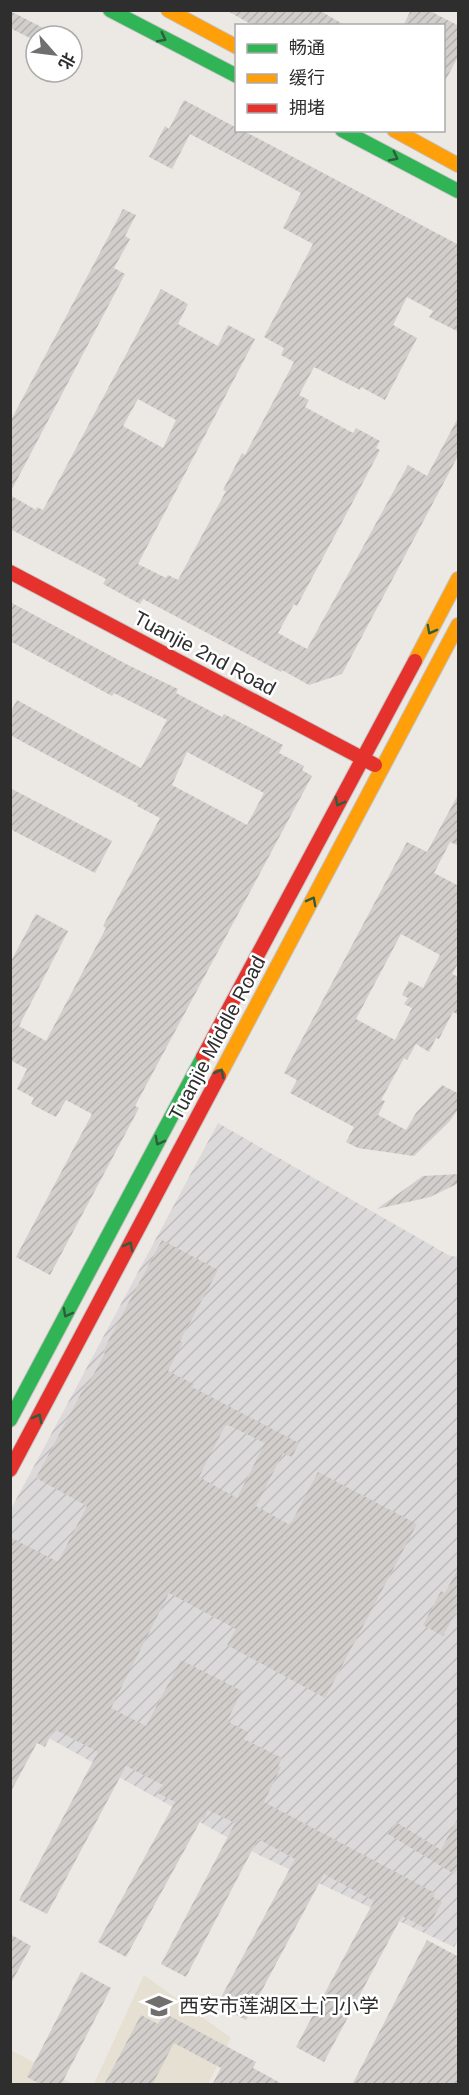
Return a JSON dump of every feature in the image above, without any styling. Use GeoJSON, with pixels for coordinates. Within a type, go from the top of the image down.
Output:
{"type":"FeatureCollection","features":[{"type":"Feature","properties":{"kind":"street"},"geometry":{"type":"LineString","coordinates":[[110,10],[133,16],[235,75]]}},
{"type":"Feature","properties":{"kind":"street"},"geometry":{"type":"LineString","coordinates":[[168,10],[235,46]]}},
{"type":"Feature","properties":{"kind":"street"},"geometry":{"type":"LineString","coordinates":[[346,132],[459,191]]}},
{"type":"Feature","properties":{"kind":"street"},"geometry":{"type":"LineString","coordinates":[[398,132],[459,165]]}},
{"type":"Feature","properties":{"kind":"street","name":"Tuanjie 2nd Road"},"geometry":{"type":"LineString","coordinates":[[10,572],[382,769]]}},
{"type":"Feature","properties":{"kind":"street","name":"Tuanjie Middle Road"},"geometry":{"type":"LineString","coordinates":[[10,1420],[459,579]]}},
{"type":"Feature","properties":{"kind":"street","name":"Tuanjie Middle Road"},"geometry":{"type":"LineString","coordinates":[[10,1470],[459,625]]}},
{"type":"Feature","properties":{"kind":"shaded area"},"geometry":{"type":"Polygon","coordinates":[[[218,1123],[450,1256],[458,1257],[458,1940],[454,1947],[259,1855],[11,1717],[11,1509],[218,1123]]]}},
{"type":"Feature","properties":{"kind":"shaded area","name":"西安市莲湖区土门小学"},"geometry":{"type":"Polygon","coordinates":[[[144,1975],[231,2038],[208,2084],[94,2084],[144,1975]]]}},
{"type":"Feature","properties":{"kind":"shaded area"},"geometry":{"type":"Polygon","coordinates":[[[11,2050],[73,2084],[11,2084],[11,2050]]]}},
{"type":"Feature","properties":{"kind":"building"},"geometry":{"type":"Polygon","coordinates":[[[226,10],[319,10],[343,24],[250,24],[226,10]]]}},
{"type":"Feature","properties":{"kind":"building"},"geometry":{"type":"Polygon","coordinates":[[[411,10],[428,10],[459,26],[459,55],[445,81],[445,24],[404,24],[411,10]]]}},
{"type":"Feature","properties":{"kind":"building"},"geometry":{"type":"Polygon","coordinates":[[[10,11],[35,24],[24,24],[24,35],[10,28],[10,11]]]}},
{"type":"Feature","properties":{"kind":"building"},"geometry":{"type":"Polygon","coordinates":[[[184,100],[235,127],[235,132],[246,132],[459,245],[459,332],[429,317],[433,311],[407,297],[393,325],[417,338],[385,400],[314,367],[299,395],[309,400],[305,407],[353,433],[356,428],[380,441],[376,448],[380,450],[349,509],[297,606],[294,604],[278,633],[307,649],[408,465],[427,476],[459,416],[459,454],[342,674],[309,685],[143,599],[140,604],[103,584],[106,579],[10,529],[10,495],[36,510],[37,507],[43,510],[161,289],[188,304],[178,324],[218,346],[228,325],[255,339],[138,564],[166,578],[168,575],[178,580],[226,491],[223,490],[242,453],[245,455],[294,362],[281,355],[284,348],[264,337],[313,244],[283,228],[301,193],[190,134],[172,169],[149,157],[165,126],[169,129],[184,100]],[[138,399],[123,426],[163,448],[176,420],[138,399]]]}},
{"type":"Feature","properties":{"kind":"building"},"geometry":{"type":"Polygon","coordinates":[[[123,209],[136,215],[125,236],[130,239],[114,268],[125,274],[10,493],[10,422],[123,209]]]}},
{"type":"Feature","properties":{"kind":"building"},"geometry":{"type":"Polygon","coordinates":[[[10,602],[178,689],[176,693],[222,717],[224,714],[283,745],[279,753],[304,766],[302,770],[312,776],[135,1106],[139,1108],[50,1275],[16,1257],[92,1114],[66,1100],[56,1117],[31,1104],[34,1098],[17,1089],[27,1069],[10,1060],[10,963],[36,914],[68,931],[19,1026],[46,1041],[106,928],[103,926],[160,818],[10,735],[10,713],[17,700],[141,768],[167,720],[114,693],[112,696],[10,641],[10,602]],[[187,752],[172,785],[247,825],[264,793],[187,752]]]}},
{"type":"Feature","properties":{"kind":"building"},"geometry":{"type":"Polygon","coordinates":[[[10,788],[112,841],[95,873],[10,829],[10,788]]]}},
{"type":"Feature","properties":{"kind":"building"},"geometry":{"type":"Polygon","coordinates":[[[459,793],[459,846],[450,842],[434,873],[459,886],[459,962],[452,974],[459,977],[459,1015],[453,1012],[439,1039],[436,1038],[429,1052],[416,1044],[407,1060],[404,1058],[381,1100],[385,1101],[378,1115],[406,1130],[416,1113],[442,1085],[459,1094],[459,1108],[449,1122],[414,1156],[358,1148],[346,1142],[354,1127],[290,1093],[297,1080],[284,1073],[407,842],[427,852],[459,793]],[[401,934],[356,1019],[395,1040],[412,1008],[404,1004],[408,998],[402,995],[409,981],[423,988],[440,955],[401,934]]]}},
{"type":"Feature","properties":{"kind":"building"},"geometry":{"type":"Polygon","coordinates":[[[459,1174],[459,1183],[430,1197],[377,1209],[423,1176],[459,1174]]]}},
{"type":"Feature","properties":{"kind":"building"},"geometry":{"type":"Polygon","coordinates":[[[162,1240],[218,1270],[180,1341],[183,1342],[168,1371],[194,1384],[192,1387],[299,1443],[292,1457],[283,1453],[256,1506],[290,1525],[318,1472],[417,1524],[325,1698],[227,1645],[236,1629],[169,1593],[111,1708],[146,1726],[181,1660],[242,1691],[227,1721],[248,1732],[244,1739],[282,1758],[278,1766],[281,1767],[264,1802],[435,1893],[433,1897],[442,1902],[427,1929],[402,1916],[324,2062],[296,2047],[374,1901],[324,1874],[246,2020],[217,2005],[295,1859],[258,1839],[186,1977],[161,1964],[235,1823],[208,1810],[126,1957],[98,1942],[175,1802],[158,1793],[163,1785],[126,1766],[47,1914],[19,1900],[98,1752],[54,1729],[45,1747],[37,1743],[10,1793],[10,1537],[58,1562],[87,1506],[36,1478],[105,1353],[103,1351],[162,1240]],[[226,1424],[199,1477],[237,1498],[265,1443],[226,1424]]]}},
{"type":"Feature","properties":{"kind":"building"},"geometry":{"type":"Polygon","coordinates":[[[459,1567],[459,1606],[443,1636],[423,1625],[441,1591],[445,1593],[459,1567]]]}},
{"type":"Feature","properties":{"kind":"building"},"geometry":{"type":"Polygon","coordinates":[[[459,1816],[459,1865],[454,1874],[388,1834],[396,1822],[441,1850],[459,1816]]]}},
{"type":"Feature","properties":{"kind":"building"},"geometry":{"type":"Polygon","coordinates":[[[10,1934],[31,1946],[10,1985],[10,1934]]]}},
{"type":"Feature","properties":{"kind":"building"},"geometry":{"type":"Polygon","coordinates":[[[427,1940],[459,1957],[459,2085],[352,2085],[427,1940]]]}},
{"type":"Feature","properties":{"kind":"building"},"geometry":{"type":"Polygon","coordinates":[[[81,1972],[111,1988],[61,2085],[42,2085],[27,2077],[81,1972]]]}},
{"type":"Feature","properties":{"kind":"building"},"geometry":{"type":"Polygon","coordinates":[[[164,2013],[256,2062],[253,2068],[284,2085],[212,2085],[221,2068],[174,2043],[152,2085],[104,2085],[141,2015],[158,2024],[164,2013]]]}},
{"type":"Feature","properties":{"kind":"traffic: fast"},"geometry":{"type":"LineString","coordinates":[[110,10],[235,75]]}},
{"type":"Feature","properties":{"kind":"traffic: fast"},"geometry":{"type":"LineString","coordinates":[[346,132],[458,191]]}},
{"type":"Feature","properties":{"kind":"traffic: fast"},"geometry":{"type":"LineString","coordinates":[[10,1420],[203,1057]]}},
{"type":"Feature","properties":{"kind":"traffic: slow"},"geometry":{"type":"LineString","coordinates":[[168,10],[235,46]]}},
{"type":"Feature","properties":{"kind":"traffic: slow"},"geometry":{"type":"LineString","coordinates":[[398,132],[458,165]]}},
{"type":"Feature","properties":{"kind":"traffic: slow"},"geometry":{"type":"LineString","coordinates":[[415,661],[458,579]]}},
{"type":"Feature","properties":{"kind":"traffic: slow"},"geometry":{"type":"LineString","coordinates":[[219,1076],[458,625]]}},
{"type":"Feature","properties":{"kind":"traffic: jam"},"geometry":{"type":"LineString","coordinates":[[10,572],[375,765]]}},
{"type":"Feature","properties":{"kind":"traffic: jam"},"geometry":{"type":"LineString","coordinates":[[203,1057],[415,661]]}},
{"type":"Feature","properties":{"kind":"traffic: jam"},"geometry":{"type":"LineString","coordinates":[[10,1470],[219,1076]]}},
{"type":"Feature","properties":{"kind":"place","name":"西安市莲湖区土门小学"},"geometry":{"type":"Point","coordinates":[159,2006]}}]}
